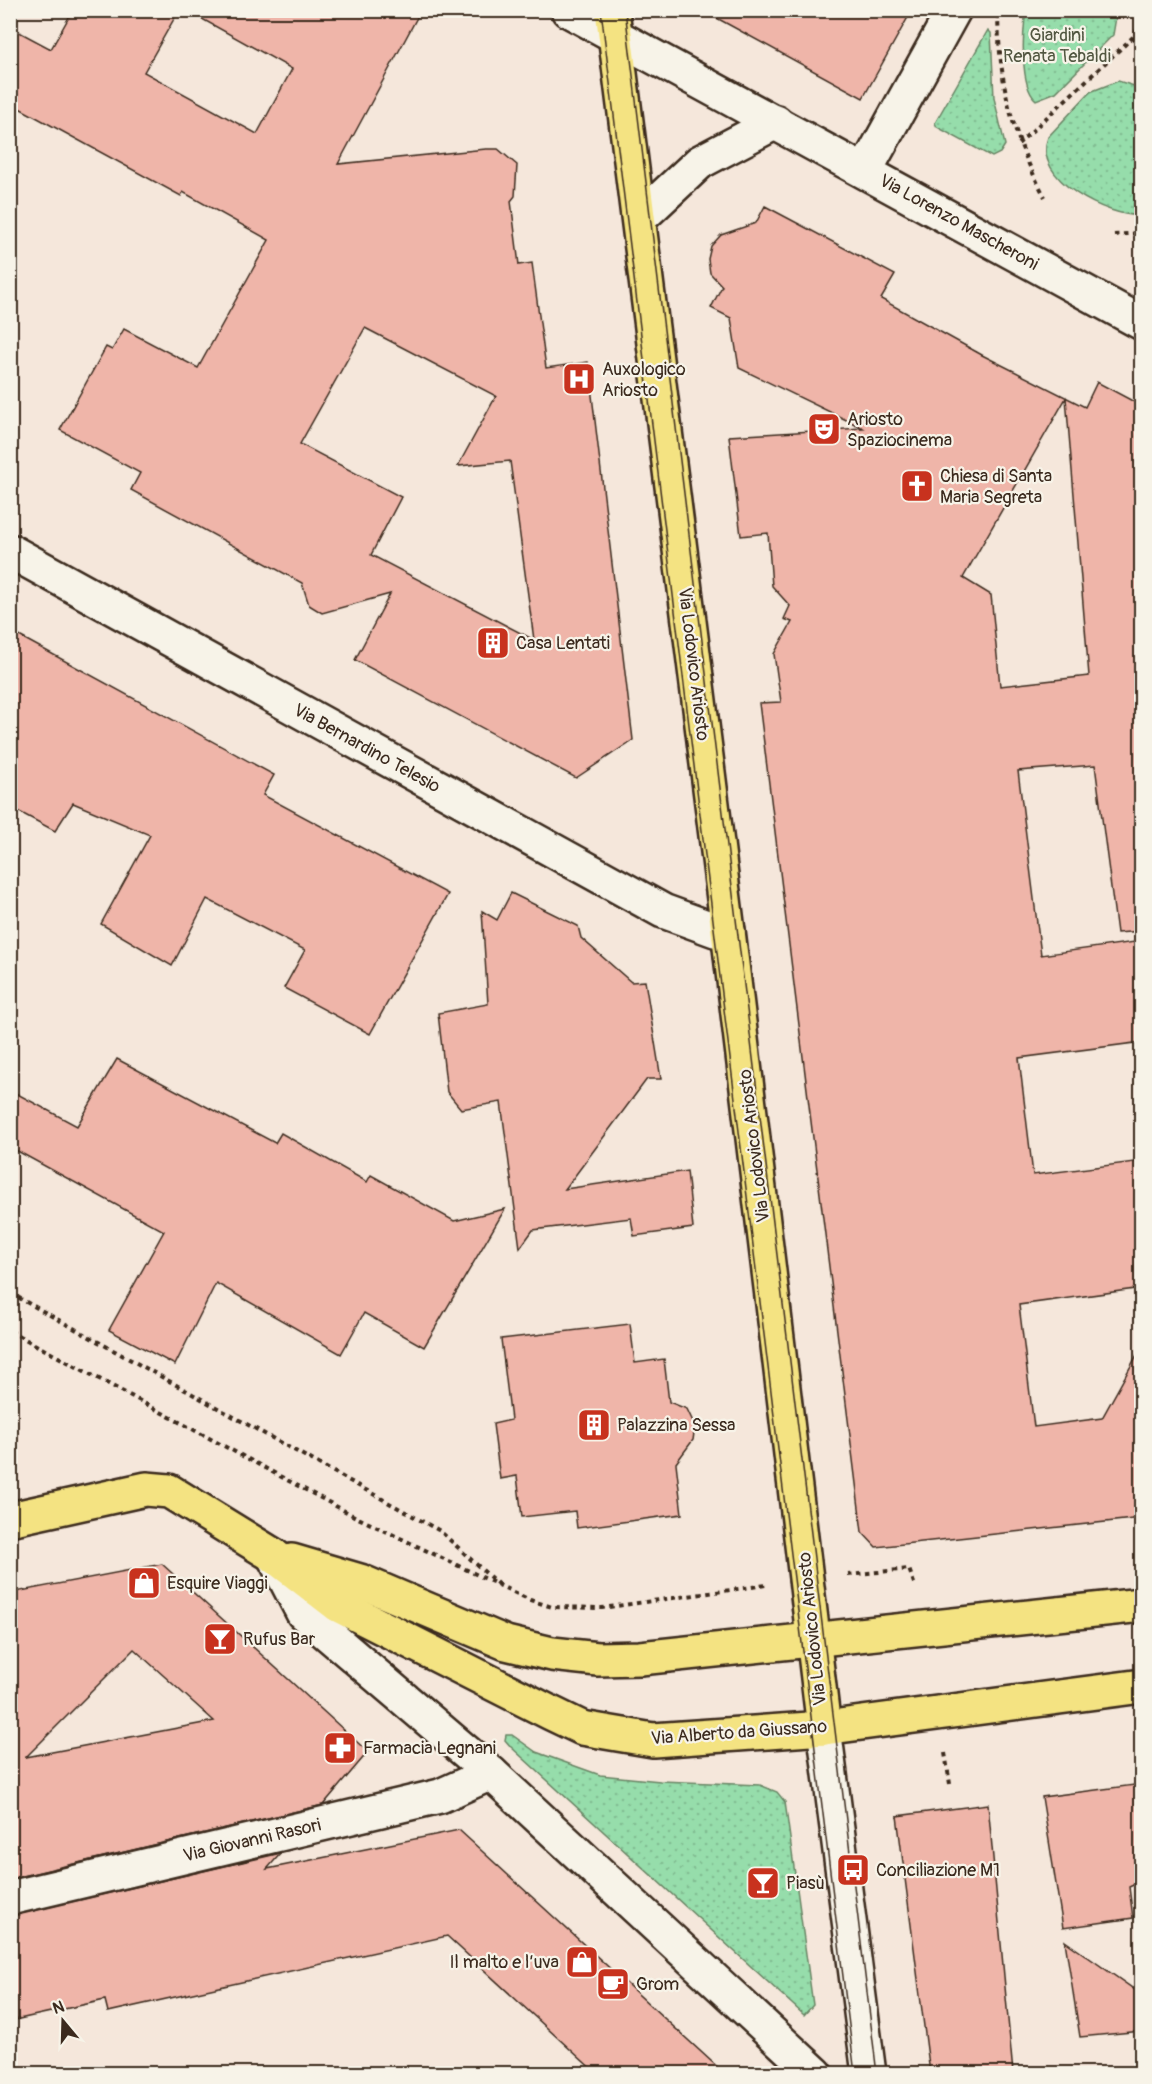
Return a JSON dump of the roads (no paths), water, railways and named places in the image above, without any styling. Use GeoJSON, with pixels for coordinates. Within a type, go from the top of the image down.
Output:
{"type":"FeatureCollection","features":[{"type":"Feature","properties":{"kind":"main road","name":"Via Lodovico Ariosto"},"geometry":{"type":"LineString","coordinates":[[614,24],[728,931],[824,1728]]}},
{"type":"Feature","properties":{"kind":"main road","name":"Via Alberto da Giussano"},"geometry":{"type":"LineString","coordinates":[[12,1515],[146,1489],[169,1491],[273,1555],[338,1605],[582,1728],[653,1740],[824,1728],[1142,1686]]}},
{"type":"Feature","properties":{"kind":"main road","name":"Via Alberto da Giussano"},"geometry":{"type":"LineString","coordinates":[[273,1555],[360,1581],[507,1643],[552,1654],[598,1659],[640,1658],[1142,1605]]}},
{"type":"Feature","properties":{"kind":"street","name":"Via Lorenzo Mascheroni"},"geometry":{"type":"LineString","coordinates":[[568,10],[614,24],[776,122],[1142,323]]}},
{"type":"Feature","properties":{"kind":"street"},"geometry":{"type":"LineString","coordinates":[[865,171],[954,10]]}},
{"type":"Feature","properties":{"kind":"street"},"geometry":{"type":"LineString","coordinates":[[639,219],[700,162],[776,122]]}},
{"type":"Feature","properties":{"kind":"street","name":"Via Bernardino Telesio"},"geometry":{"type":"LineString","coordinates":[[10,551],[663,911],[715,930],[728,931]]}},
{"type":"Feature","properties":{"kind":"street"},"geometry":{"type":"LineString","coordinates":[[273,1555],[303,1613],[491,1773],[816,2073]]}},
{"type":"Feature","properties":{"kind":"street","name":"Via Lodovico Ariosto"},"geometry":{"type":"LineString","coordinates":[[824,1728],[869,2073]]}},
{"type":"Feature","properties":{"kind":"street","name":"Via Giovanni Rasori"},"geometry":{"type":"LineString","coordinates":[[10,1898],[440,1796],[491,1773]]}},
{"type":"Feature","properties":{"kind":"tram line"},"geometry":{"type":"LineString","coordinates":[[601,10],[855,2074]]}},
{"type":"Feature","properties":{"kind":"tram line"},"geometry":{"type":"LineString","coordinates":[[625,10],[877,2074]]}},
{"type":"Feature","properties":{"kind":"place","name":"Auxologico Ariosto"},"geometry":{"type":"Point","coordinates":[579,379]}},
{"type":"Feature","properties":{"kind":"place","name":"Ariosto Spaziocinema"},"geometry":{"type":"Point","coordinates":[824,429]}},
{"type":"Feature","properties":{"kind":"place","name":"Chiesa di Santa Maria Segreta"},"geometry":{"type":"Point","coordinates":[917,486]}},
{"type":"Feature","properties":{"kind":"place","name":"Casa Lentati"},"geometry":{"type":"Point","coordinates":[493,643]}},
{"type":"Feature","properties":{"kind":"place","name":"Palazzina Sessa"},"geometry":{"type":"Point","coordinates":[594,1425]}},
{"type":"Feature","properties":{"kind":"place","name":"Esquire Viaggi"},"geometry":{"type":"Point","coordinates":[144,1583]}},
{"type":"Feature","properties":{"kind":"place","name":"Rufus Bar"},"geometry":{"type":"Point","coordinates":[220,1639]}},
{"type":"Feature","properties":{"kind":"place","name":"Farmacia Legnani"},"geometry":{"type":"Point","coordinates":[340,1748]}},
{"type":"Feature","properties":{"kind":"place","name":"Conciliazione M1"},"geometry":{"type":"Point","coordinates":[853,1870]}},
{"type":"Feature","properties":{"kind":"place","name":"Piasù"},"geometry":{"type":"Point","coordinates":[763,1883]}},
{"type":"Feature","properties":{"kind":"place","name":"Il malto e l’uva"},"geometry":{"type":"Point","coordinates":[582,1962]}},
{"type":"Feature","properties":{"kind":"place","name":"Grom"},"geometry":{"type":"Point","coordinates":[613,1984]}},
{"type":"Feature","properties":{"kind":"park label","name":"Giardini Renata Tebaldi"},"geometry":{"type":"Point","coordinates":[1057,45]}}]}
